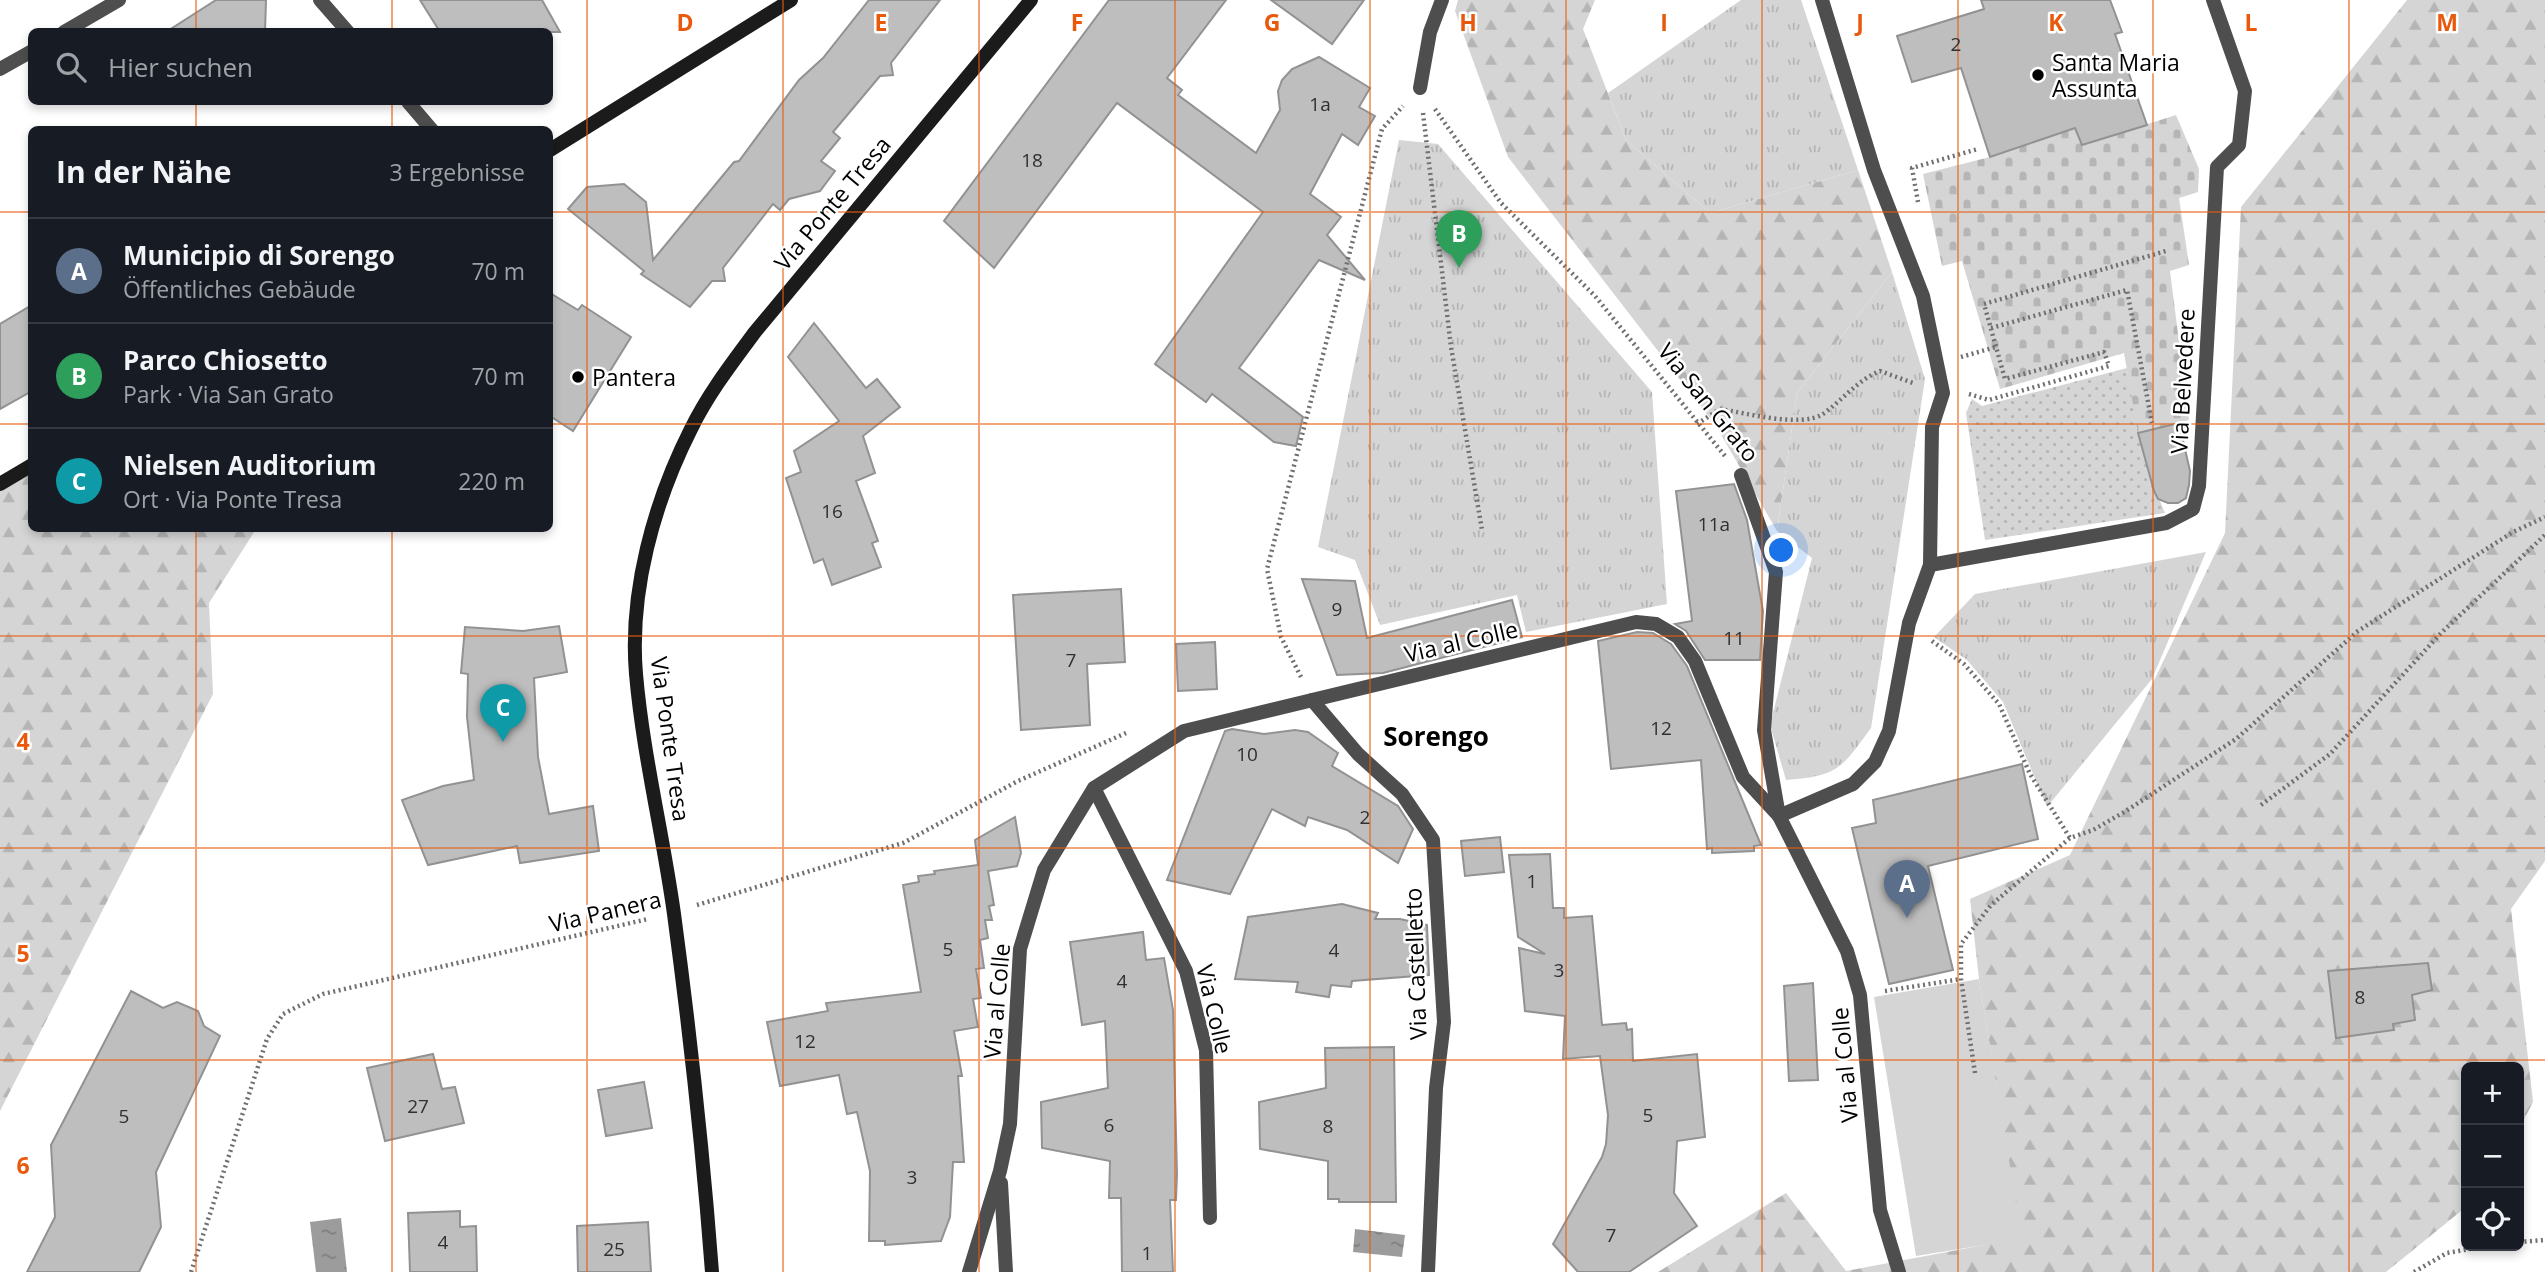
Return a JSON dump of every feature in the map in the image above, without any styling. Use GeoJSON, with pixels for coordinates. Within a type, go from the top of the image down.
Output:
{"type":"FeatureCollection","features":[{"type":"Feature","properties":{"kind":"main road"},"geometry":{"type":"LineString","coordinates":[[553,148],[791,0]]}},
{"type":"Feature","properties":{"kind":"main road","name":"Via Ponte Tresa"},"geometry":{"type":"LineString","coordinates":[[712,1272],[702,1135],[674,913],[636,673],[636,627],[643,571],[672,469],[698,417],[755,332],[1031,0]]}},
{"type":"Feature","properties":{"kind":"main road"},"geometry":{"type":"LineString","coordinates":[[0,484],[28,467]]}},
{"type":"Feature","properties":{"kind":"street"},"geometry":{"type":"LineString","coordinates":[[72,28],[119,0]]}},
{"type":"Feature","properties":{"kind":"street"},"geometry":{"type":"LineString","coordinates":[[320,0],[344,28]]}},
{"type":"Feature","properties":{"kind":"street"},"geometry":{"type":"LineString","coordinates":[[1420,88],[1430,32],[1442,0]]}},
{"type":"Feature","properties":{"kind":"street"},"geometry":{"type":"LineString","coordinates":[[1779,816],[1853,784],[1875,762],[1889,731],[1909,623],[1930,565],[1932,427],[1943,393],[1923,296],[1874,170],[1822,0]]}},
{"type":"Feature","properties":{"kind":"street","name":"Via Belvedere"},"geometry":{"type":"LineString","coordinates":[[1930,565],[2166,523],[2193,509],[2199,486],[2217,167],[2239,145],[2245,92],[2213,0]]}},
{"type":"Feature","properties":{"kind":"street"},"geometry":{"type":"LineString","coordinates":[[0,69],[28,53]]}},
{"type":"Feature","properties":{"kind":"street"},"geometry":{"type":"LineString","coordinates":[[411,105],[429,126]]}},
{"type":"Feature","properties":{"kind":"street","name":"Via San Grato"},"geometry":{"type":"LineString","coordinates":[[1741,475],[1776,572],[1765,730],[1779,816]]}},
{"type":"Feature","properties":{"kind":"street","name":"Via al Colle"},"geometry":{"type":"LineString","coordinates":[[969,1272],[1000,1171],[1010,1124],[1020,949],[1044,870],[1094,788],[1184,731],[1636,622],[1656,624],[1678,637],[1695,662],[1743,777],[1779,816],[1847,951],[1860,995],[1880,1210],[1899,1272]]}},
{"type":"Feature","properties":{"kind":"street","name":"Via Castelletto"},"geometry":{"type":"LineString","coordinates":[[1312,700],[1358,754],[1402,794],[1433,840],[1444,1022],[1436,1088],[1428,1272]]}},
{"type":"Feature","properties":{"kind":"street","name":"Via Colle"},"geometry":{"type":"LineString","coordinates":[[1094,788],[1186,971],[1206,1050],[1210,1218]]}},
{"type":"Feature","properties":{"kind":"street"},"geometry":{"type":"LineString","coordinates":[[1000,1171],[1006,1272]]}},
{"type":"Feature","properties":{"kind":"path","name":"Via San Grato"},"geometry":{"type":"LineString","coordinates":[[1420,88],[1501,203],[1595,296],[1741,475]]}},
{"type":"Feature","properties":{"kind":"path"},"geometry":{"type":"LineString","coordinates":[[1420,88],[1451,347],[1482,530]]}},
{"type":"Feature","properties":{"kind":"path"},"geometry":{"type":"LineString","coordinates":[[1312,700],[1281,637],[1267,569],[1382,129],[1420,88]]}},
{"type":"Feature","properties":{"kind":"path"},"geometry":{"type":"LineString","coordinates":[[1912,168],[1978,149]]}},
{"type":"Feature","properties":{"kind":"path"},"geometry":{"type":"LineString","coordinates":[[1697,424],[1720,409],[1802,421],[1821,415],[1864,378],[1880,371],[1943,393],[1976,394],[1989,400],[2109,366],[2104,352],[2005,379],[1984,304],[2166,251]]}},
{"type":"Feature","properties":{"kind":"path"},"geometry":{"type":"LineString","coordinates":[[1991,328],[2127,290],[2152,423]]}},
{"type":"Feature","properties":{"kind":"path"},"geometry":{"type":"LineString","coordinates":[[1937,364],[1996,347]]}},
{"type":"Feature","properties":{"kind":"path"},"geometry":{"type":"LineString","coordinates":[[1975,1073],[1961,979],[1961,944],[1991,905],[2070,838],[2093,830],[2126,811],[2236,739],[2358,631],[2513,532],[2545,517]]}},
{"type":"Feature","properties":{"kind":"path"},"geometry":{"type":"LineString","coordinates":[[2261,805],[2330,754],[2442,632],[2545,535]]}},
{"type":"Feature","properties":{"kind":"path"},"geometry":{"type":"LineString","coordinates":[[1909,623],[1964,664],[1999,704],[2030,774],[2070,838]]}},
{"type":"Feature","properties":{"kind":"path","name":"Via Panera"},"geometry":{"type":"LineString","coordinates":[[191,1272],[267,1039],[283,1014],[323,994],[674,913],[903,843],[1018,781],[1130,731]]}},
{"type":"Feature","properties":{"kind":"path"},"geometry":{"type":"LineString","coordinates":[[1860,995],[1961,979]]}},
{"type":"Feature","properties":{"kind":"path"},"geometry":{"type":"LineString","coordinates":[[2524,1242],[2545,1240]]}},
{"type":"Feature","properties":{"kind":"path"},"geometry":{"type":"LineString","coordinates":[[2414,1272],[2447,1253],[2461,1251]]}},
{"type":"Feature","properties":{"kind":"green space"},"geometry":{"type":"Polygon","coordinates":[[[1458,0],[1595,0],[1583,29],[1626,140],[1710,213],[1858,170],[1892,272],[1797,393],[1777,531],[1716,426],[1508,157],[1455,11],[1458,0]]]}},
{"type":"Feature","properties":{"kind":"green space"},"geometry":{"type":"Polygon","coordinates":[[[1741,0],[1801,0],[1858,170],[1710,213],[1626,140],[1608,93],[1741,0]]]}},
{"type":"Feature","properties":{"kind":"green space"},"geometry":{"type":"Polygon","coordinates":[[[2407,0],[2545,0],[2545,861],[2511,909],[2533,1102],[2524,1119],[2524,1062],[2461,1062],[2461,1211],[2386,1272],[1658,1272],[1786,1193],[1846,1271],[2021,1238],[1979,979],[1970,899],[2070,855],[2225,533],[2241,207],[2407,0]]]}},
{"type":"Feature","properties":{"kind":"green space"},"geometry":{"type":"Polygon","coordinates":[[[2176,115],[2199,169],[2198,192],[2179,198],[2189,265],[2170,271],[2189,420],[2138,433],[2124,353],[2000,389],[1962,261],[1942,266],[1923,174],[1990,157],[2075,128],[2082,145],[2176,115]]]}},
{"type":"Feature","properties":{"kind":"green space"},"geometry":{"type":"Polygon","coordinates":[[[1399,140],[1438,144],[1652,392],[1667,604],[1526,632],[1517,595],[1380,625],[1355,560],[1318,547],[1399,140]]]}},
{"type":"Feature","properties":{"kind":"green space"},"geometry":{"type":"Polygon","coordinates":[[[1892,272],[1925,379],[1871,728],[1837,768],[1817,776],[1786,780],[1770,725],[1812,558],[1777,531],[1797,393],[1892,272]]]}},
{"type":"Feature","properties":{"kind":"green space"},"geometry":{"type":"Polygon","coordinates":[[[2127,368],[2146,460],[2165,513],[1985,540],[1966,413],[1972,399],[1982,406],[2127,368]]]}},
{"type":"Feature","properties":{"kind":"green space"},"geometry":{"type":"Polygon","coordinates":[[[28,467],[28,532],[254,532],[209,603],[213,694],[0,1111],[0,484],[28,467]]]}},
{"type":"Feature","properties":{"kind":"green space"},"geometry":{"type":"Polygon","coordinates":[[[2206,552],[2152,679],[2047,807],[2003,702],[1967,660],[1934,637],[1975,594],[2206,552]]]}},
{"type":"Feature","properties":{"kind":"green space"},"geometry":{"type":"Polygon","coordinates":[[[1979,979],[2022,1239],[1916,1256],[1874,997],[1979,979]]]}},
{"type":"Feature","properties":{"kind":"water"},"geometry":{"type":"Polygon","coordinates":[[[341,1218],[347,1272],[316,1272],[310,1222],[341,1218]]]}},
{"type":"Feature","properties":{"kind":"water"},"geometry":{"type":"Polygon","coordinates":[[[1355,1229],[1405,1235],[1402,1257],[1353,1252],[1355,1229]]]}},
{"type":"Feature","properties":{"kind":"building"},"geometry":{"type":"Polygon","coordinates":[[[216,0],[266,0],[265,28],[172,28],[216,0]]]}},
{"type":"Feature","properties":{"kind":"building"},"geometry":{"type":"Polygon","coordinates":[[[420,0],[542,0],[560,32],[553,32],[553,28],[438,28],[420,0]]]}},
{"type":"Feature","properties":{"kind":"building"},"geometry":{"type":"Polygon","coordinates":[[[869,0],[940,0],[891,63],[893,75],[880,76],[833,132],[840,138],[821,161],[835,171],[820,191],[789,199],[780,210],[773,204],[723,268],[725,281],[712,281],[690,307],[641,274],[644,271],[568,209],[587,187],[624,184],[646,202],[653,260],[734,162],[739,161],[799,80],[823,58],[869,0]]]}},
{"type":"Feature","properties":{"kind":"building"},"geometry":{"type":"Polygon","coordinates":[[[1109,0],[1226,0],[1167,78],[1182,90],[1178,95],[1256,153],[1280,110],[1278,91],[1282,80],[1292,69],[1319,57],[1370,88],[1359,107],[1375,116],[1358,145],[1342,134],[1310,194],[1341,217],[1327,235],[1365,280],[1319,260],[1239,368],[1303,417],[1296,446],[1274,442],[1212,394],[1206,402],[1155,364],[1263,212],[1117,103],[994,268],[944,221],[1109,0]]]}},
{"type":"Feature","properties":{"kind":"building"},"geometry":{"type":"Polygon","coordinates":[[[1271,0],[1364,0],[1332,44],[1271,0]]]}},
{"type":"Feature","properties":{"kind":"building","name":"Santa Maria Assunta"},"geometry":{"type":"Polygon","coordinates":[[[1981,0],[2110,0],[2122,32],[2115,34],[2147,125],[2082,145],[2075,128],[1990,157],[1961,68],[1912,82],[1897,36],[1984,9],[1981,0]]]}},
{"type":"Feature","properties":{"kind":"building","name":"Pantera"},"geometry":{"type":"Polygon","coordinates":[[[553,295],[578,310],[582,305],[631,337],[573,431],[553,418],[553,295]]]}},
{"type":"Feature","properties":{"kind":"building"},"geometry":{"type":"Polygon","coordinates":[[[28,307],[28,393],[0,409],[0,324],[28,307]]]}},
{"type":"Feature","properties":{"kind":"building"},"geometry":{"type":"Polygon","coordinates":[[[814,323],[866,388],[877,379],[900,407],[863,436],[875,473],[856,481],[878,541],[872,543],[881,567],[832,585],[823,559],[814,563],[786,478],[801,472],[794,451],[839,421],[788,357],[814,323]]]}},
{"type":"Feature","properties":{"kind":"building"},"geometry":{"type":"Polygon","coordinates":[[[2179,423],[2190,471],[2189,485],[2186,498],[2178,503],[2168,503],[2158,499],[2154,491],[2138,433],[2179,423]]]}},
{"type":"Feature","properties":{"kind":"building"},"geometry":{"type":"Polygon","coordinates":[[[1734,484],[1747,520],[1763,611],[1760,660],[1705,660],[1686,631],[1675,624],[1692,621],[1676,491],[1734,484]]]}},
{"type":"Feature","properties":{"kind":"building"},"geometry":{"type":"Polygon","coordinates":[[[1302,579],[1355,581],[1367,638],[1512,600],[1522,637],[1383,673],[1337,675],[1302,579]]]}},
{"type":"Feature","properties":{"kind":"building"},"geometry":{"type":"Polygon","coordinates":[[[1121,589],[1125,662],[1087,664],[1090,725],[1021,730],[1013,595],[1121,589]]]}},
{"type":"Feature","properties":{"kind":"building"},"geometry":{"type":"Polygon","coordinates":[[[559,626],[567,672],[534,678],[538,757],[549,814],[593,806],[599,851],[520,863],[517,846],[428,865],[402,800],[443,786],[474,780],[467,717],[468,674],[461,673],[465,627],[523,631],[559,626]]]}},
{"type":"Feature","properties":{"kind":"building"},"geometry":{"type":"Polygon","coordinates":[[[1637,632],[1653,633],[1671,644],[1687,666],[1761,845],[1754,846],[1754,851],[1712,853],[1712,848],[1707,849],[1701,760],[1611,769],[1598,641],[1637,632]]]}},
{"type":"Feature","properties":{"kind":"building"},"geometry":{"type":"Polygon","coordinates":[[[1215,642],[1217,689],[1178,691],[1176,644],[1215,642]]]}},
{"type":"Feature","properties":{"kind":"building"},"geometry":{"type":"Polygon","coordinates":[[[1232,729],[1264,734],[1295,730],[1308,732],[1338,753],[1332,766],[1398,806],[1413,829],[1398,863],[1347,830],[1308,817],[1305,826],[1272,809],[1230,894],[1167,880],[1225,731],[1232,729]]]}},
{"type":"Feature","properties":{"kind":"building"},"geometry":{"type":"Polygon","coordinates":[[[2022,764],[2038,839],[1928,866],[1953,970],[1889,984],[1852,828],[1876,823],[1873,800],[2022,764]]]}},
{"type":"Feature","properties":{"kind":"building"},"geometry":{"type":"Polygon","coordinates":[[[1015,817],[1021,853],[1017,866],[988,871],[994,905],[989,906],[992,920],[985,920],[988,938],[980,940],[984,968],[976,969],[981,998],[973,999],[978,1027],[954,1031],[962,1076],[958,1076],[964,1162],[953,1162],[950,1217],[941,1241],[885,1245],[885,1241],[869,1241],[870,1171],[857,1112],[847,1114],[839,1075],[780,1086],[767,1022],[828,1011],[826,1003],[921,992],[903,885],[919,882],[918,876],[935,874],[934,871],[978,865],[975,840],[1015,817]]]}},
{"type":"Feature","properties":{"kind":"building"},"geometry":{"type":"Polygon","coordinates":[[[1500,837],[1504,872],[1465,876],[1461,841],[1500,837]]]}},
{"type":"Feature","properties":{"kind":"building"},"geometry":{"type":"Polygon","coordinates":[[[1550,854],[1553,908],[1564,908],[1564,918],[1592,916],[1602,1025],[1626,1023],[1627,1030],[1632,1029],[1633,1061],[1697,1054],[1705,1137],[1677,1141],[1674,1193],[1697,1226],[1629,1272],[1578,1272],[1553,1244],[1602,1157],[1606,1144],[1608,1115],[1600,1056],[1563,1059],[1565,1016],[1525,1011],[1519,948],[1545,954],[1518,937],[1509,855],[1550,854]]]}},
{"type":"Feature","properties":{"kind":"building"},"geometry":{"type":"Polygon","coordinates":[[[1342,904],[1378,913],[1375,919],[1400,919],[1427,925],[1429,975],[1352,981],[1351,987],[1331,985],[1329,997],[1296,992],[1298,982],[1235,979],[1248,917],[1342,904]]]}},
{"type":"Feature","properties":{"kind":"building"},"geometry":{"type":"Polygon","coordinates":[[[1143,932],[1146,960],[1164,958],[1173,1010],[1177,1174],[1176,1200],[1170,1200],[1173,1272],[1122,1272],[1121,1198],[1109,1198],[1110,1161],[1042,1148],[1041,1102],[1108,1088],[1105,1021],[1082,1025],[1070,942],[1143,932]]]}},
{"type":"Feature","properties":{"kind":"building"},"geometry":{"type":"Polygon","coordinates":[[[2428,963],[2432,990],[2412,995],[2415,1020],[2393,1024],[2394,1030],[2336,1038],[2328,971],[2428,963]]]}},
{"type":"Feature","properties":{"kind":"building"},"geometry":{"type":"Polygon","coordinates":[[[1813,983],[1818,1080],[1789,1081],[1784,986],[1813,983]]]}},
{"type":"Feature","properties":{"kind":"building"},"geometry":{"type":"Polygon","coordinates":[[[131,991],[163,1008],[177,1002],[198,1011],[204,1026],[220,1036],[156,1172],[161,1227],[139,1272],[27,1272],[55,1217],[51,1145],[131,991]]]}},
{"type":"Feature","properties":{"kind":"building"},"geometry":{"type":"Polygon","coordinates":[[[1394,1047],[1396,1202],[1339,1202],[1339,1199],[1328,1199],[1328,1161],[1260,1149],[1259,1102],[1326,1088],[1325,1048],[1394,1047]]]}},
{"type":"Feature","properties":{"kind":"building"},"geometry":{"type":"Polygon","coordinates":[[[433,1054],[442,1089],[455,1087],[464,1123],[385,1141],[367,1068],[433,1054]]]}},
{"type":"Feature","properties":{"kind":"building"},"geometry":{"type":"Polygon","coordinates":[[[644,1082],[652,1128],[606,1136],[598,1090],[644,1082]]]}},
{"type":"Feature","properties":{"kind":"building"},"geometry":{"type":"Polygon","coordinates":[[[460,1211],[460,1227],[476,1226],[477,1272],[410,1272],[408,1213],[460,1211]]]}},
{"type":"Feature","properties":{"kind":"building"},"geometry":{"type":"Polygon","coordinates":[[[648,1222],[651,1272],[578,1272],[577,1226],[648,1222]]]}},
{"type":"Feature","properties":{"kind":"place","name":"Santa Maria Assunta"},"geometry":{"type":"Point","coordinates":[2038,75]}},
{"type":"Feature","properties":{"kind":"place","name":"Parco Chiosetto"},"geometry":{"type":"Point","coordinates":[1459,268]}},
{"type":"Feature","properties":{"kind":"place","name":"Pantera"},"geometry":{"type":"Point","coordinates":[578,377]}},
{"type":"Feature","properties":{"kind":"place","name":"Nielsen Auditorium"},"geometry":{"type":"Point","coordinates":[503,742]}},
{"type":"Feature","properties":{"kind":"place","name":"Municipio di Sorengo"},"geometry":{"type":"Point","coordinates":[1907,918]}},
{"type":"Feature","properties":{"kind":"district","name":"Sorengo"},"geometry":{"type":"Point","coordinates":[1436,736]}}]}
